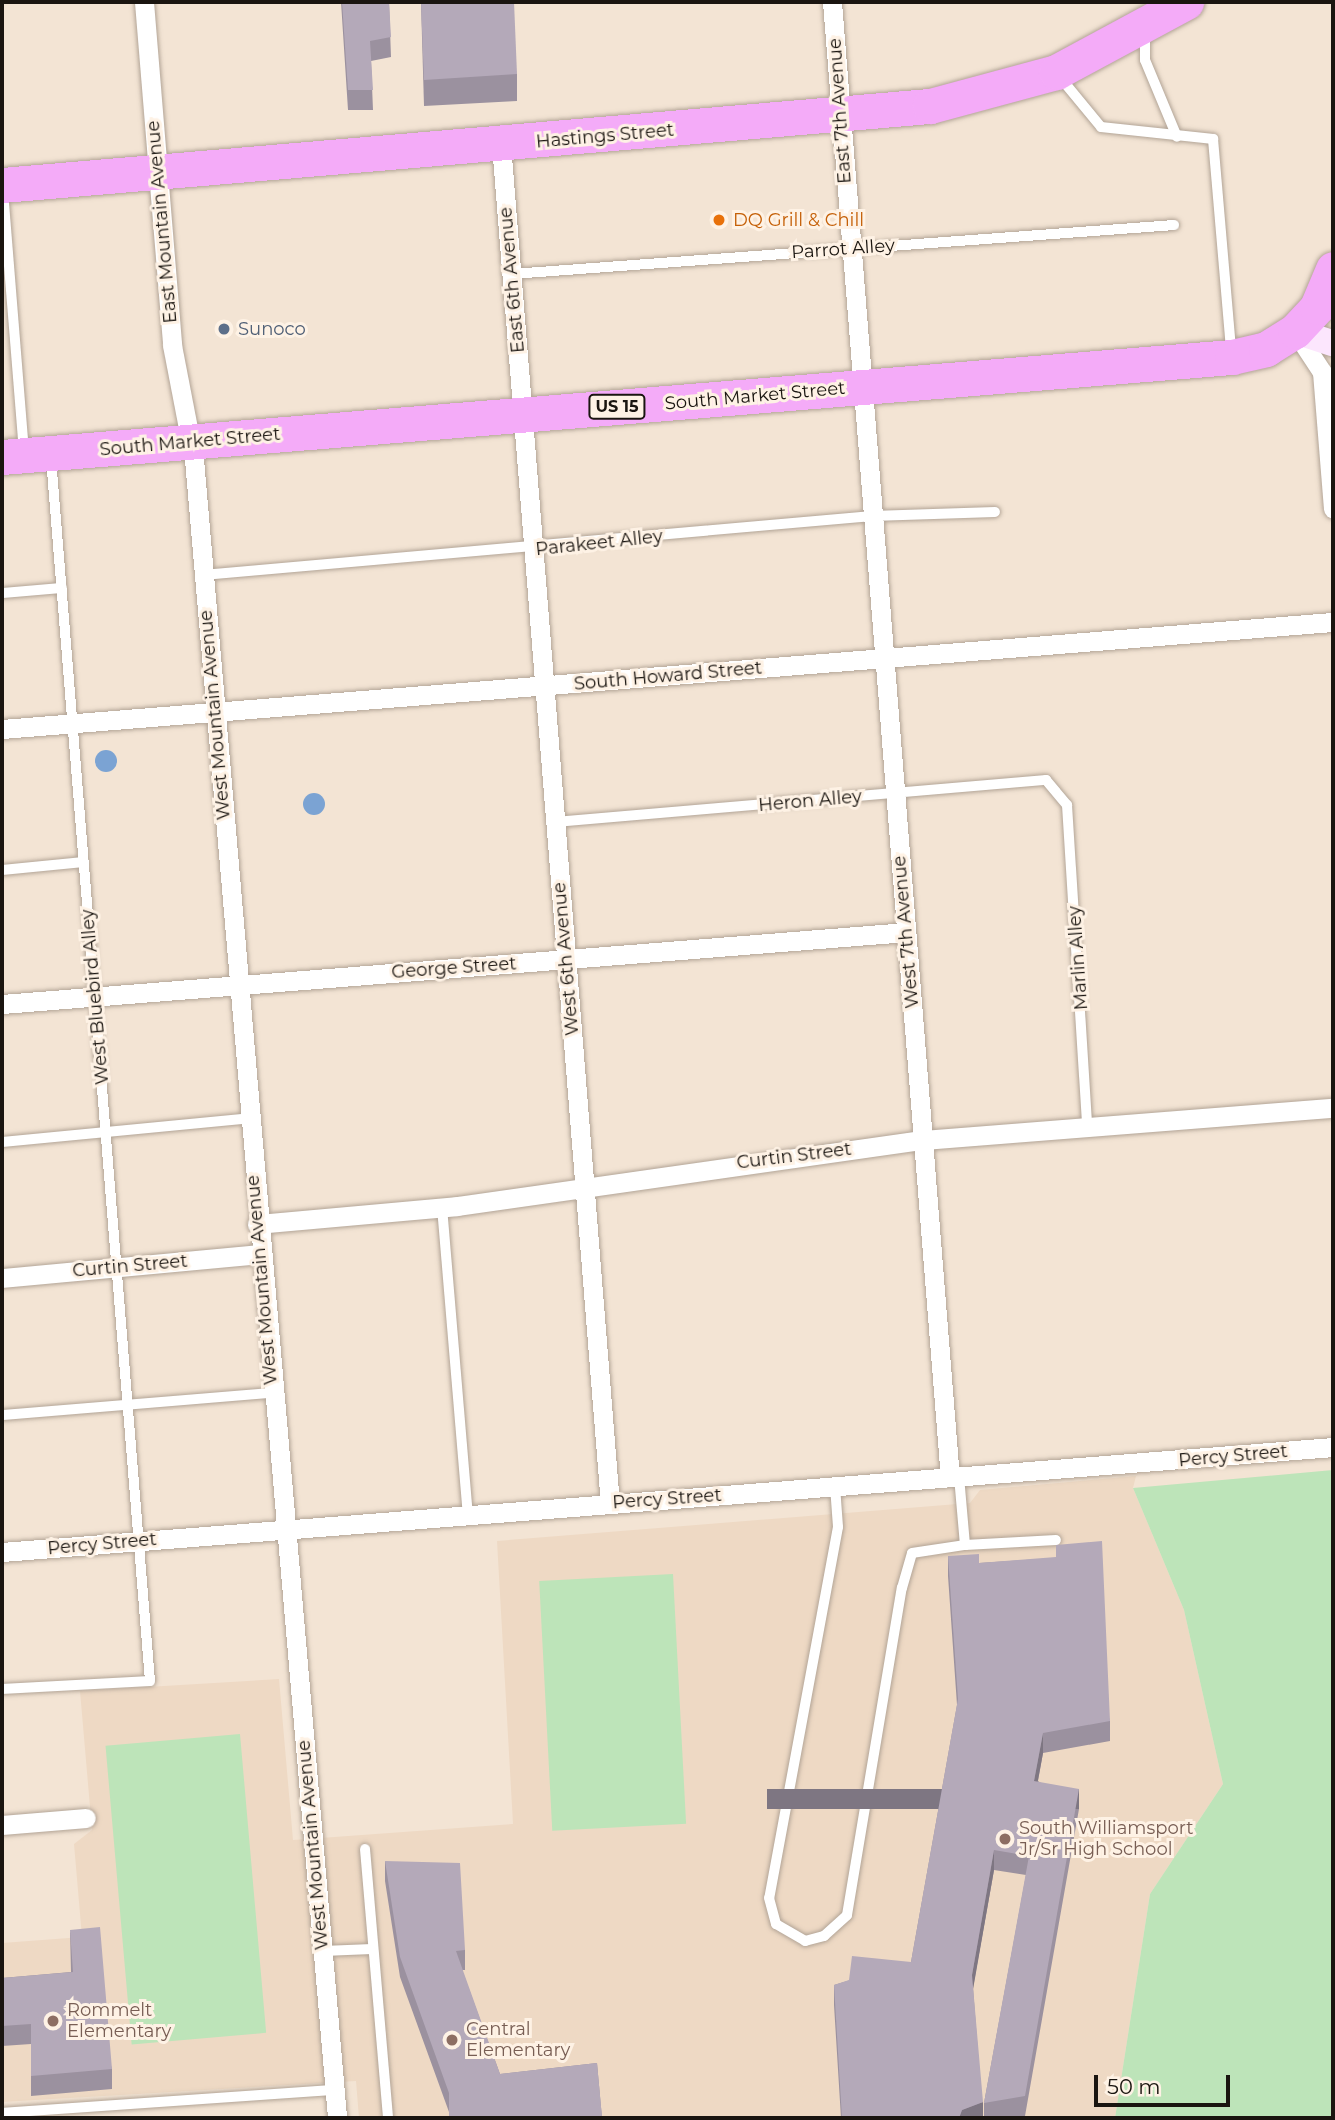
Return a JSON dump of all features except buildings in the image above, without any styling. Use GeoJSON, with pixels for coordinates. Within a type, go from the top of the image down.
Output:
{"type":"FeatureCollection","features":[{"type":"Feature","properties":{"kind":"highway","name":"Hastings Street"},"geometry":{"type":"LineString","coordinates":[[2,185],[841,116],[961,100],[1056,72],[1144,29],[1186,2]]}},
{"type":"Feature","properties":{"kind":"highway","name":"US 15"},"geometry":{"type":"LineString","coordinates":[[1295,331],[1317,307],[1333,269]]}},
{"type":"Feature","properties":{"kind":"highway","name":"South Market Street"},"geometry":{"type":"LineString","coordinates":[[25,455],[1232,357],[1266,349],[1295,331]]}},
{"type":"Feature","properties":{"kind":"main road"},"geometry":{"type":"LineString","coordinates":[[1295,331],[1333,343]]}},
{"type":"Feature","properties":{"kind":"street","name":"East 7th Avenue"},"geometry":{"type":"LineString","coordinates":[[832,2],[861,387]]}},
{"type":"Feature","properties":{"kind":"street","name":"East Mountain Avenue"},"geometry":{"type":"LineString","coordinates":[[145,10],[172,345],[191,442]]}},
{"type":"Feature","properties":{"kind":"street","name":"East 6th Avenue"},"geometry":{"type":"LineString","coordinates":[[501,144],[523,415]]}},
{"type":"Feature","properties":{"kind":"street"},"geometry":{"type":"LineString","coordinates":[[1295,331],[1322,372],[1333,509]]}},
{"type":"Feature","properties":{"kind":"street","name":"West 7th Avenue"},"geometry":{"type":"LineString","coordinates":[[861,387],[923,1140],[955,1477]]}},
{"type":"Feature","properties":{"kind":"street","name":"West 6th Avenue"},"geometry":{"type":"LineString","coordinates":[[523,415],[610,1504]]}},
{"type":"Feature","properties":{"kind":"street","name":"West Mountain Avenue"},"geometry":{"type":"LineString","coordinates":[[191,442],[239,985],[271,1393],[337,2118]]}},
{"type":"Feature","properties":{"kind":"street","name":"South Howard Street"},"geometry":{"type":"LineString","coordinates":[[2,729],[1333,622]]}},
{"type":"Feature","properties":{"kind":"street","name":"George Street"},"geometry":{"type":"LineString","coordinates":[[2,1004],[906,932]]}},
{"type":"Feature","properties":{"kind":"street","name":"Curtin Street"},"geometry":{"type":"LineString","coordinates":[[257,1224],[442,1207],[923,1140],[1333,1108]]}},
{"type":"Feature","properties":{"kind":"street","name":"Curtin Street"},"geometry":{"type":"LineString","coordinates":[[2,1278],[259,1254]]}},
{"type":"Feature","properties":{"kind":"street","name":"Percy Street"},"geometry":{"type":"LineString","coordinates":[[2,1552],[1333,1447]]}},
{"type":"Feature","properties":{"kind":"street"},"geometry":{"type":"LineString","coordinates":[[2,1825],[86,1818]]}},
{"type":"Feature","properties":{"kind":"lane"},"geometry":{"type":"LineString","coordinates":[[1144,29],[1145,60],[1177,137]]}},
{"type":"Feature","properties":{"kind":"lane"},"geometry":{"type":"LineString","coordinates":[[1056,72],[1101,127],[1213,139],[1232,357]]}},
{"type":"Feature","properties":{"kind":"lane","name":"West Bluebird Alley"},"geometry":{"type":"LineString","coordinates":[[2,179],[25,455],[62,588],[150,1681],[2,1689]]}},
{"type":"Feature","properties":{"kind":"lane","name":"Parrot Alley"},"geometry":{"type":"LineString","coordinates":[[512,274],[1174,225]]}},
{"type":"Feature","properties":{"kind":"lane"},"geometry":{"type":"LineString","coordinates":[[2,321],[13,320]]}},
{"type":"Feature","properties":{"kind":"lane","name":"Parakeet Alley"},"geometry":{"type":"LineString","coordinates":[[203,575],[534,550],[872,516],[995,512]]}},
{"type":"Feature","properties":{"kind":"lane"},"geometry":{"type":"LineString","coordinates":[[2,593],[62,588]]}},
{"type":"Feature","properties":{"kind":"lane","name":"Heron Alley"},"geometry":{"type":"LineString","coordinates":[[555,822],[894,794],[1031,777],[1059,790]]}},
{"type":"Feature","properties":{"kind":"lane","name":"Marlin Alley"},"geometry":{"type":"LineString","coordinates":[[1059,790],[1067,805],[1087,1127]]}},
{"type":"Feature","properties":{"kind":"lane"},"geometry":{"type":"LineString","coordinates":[[2,870],[84,862]]}},
{"type":"Feature","properties":{"kind":"lane"},"geometry":{"type":"LineString","coordinates":[[2,1142],[250,1118]]}},
{"type":"Feature","properties":{"kind":"lane"},"geometry":{"type":"LineString","coordinates":[[442,1207],[468,1516]]}},
{"type":"Feature","properties":{"kind":"lane"},"geometry":{"type":"LineString","coordinates":[[2,1415],[271,1393]]}},
{"type":"Feature","properties":{"kind":"lane"},"geometry":{"type":"LineString","coordinates":[[955,1477],[965,1545]]}},
{"type":"Feature","properties":{"kind":"lane"},"geometry":{"type":"LineString","coordinates":[[835,1486],[838,1527],[769,1898],[776,1924],[794,1938],[824,1936],[847,1915],[912,1553],[965,1545],[1056,1540]]}},
{"type":"Feature","properties":{"kind":"lane"},"geometry":{"type":"LineString","coordinates":[[365,1849],[388,2118]]}},
{"type":"Feature","properties":{"kind":"lane"},"geometry":{"type":"LineString","coordinates":[[321,1951],[373,1949]]}},
{"type":"Feature","properties":{"kind":"lane"},"geometry":{"type":"LineString","coordinates":[[2,2113],[334,2090]]}},
{"type":"Feature","properties":{"kind":"shaded area"},"geometry":{"type":"Polygon","coordinates":[[[1136,1476],[1133,1488],[1184,1610],[1223,1784],[1150,1894],[1115,2118],[359,2118],[356,2081],[2,2102],[2,1943],[82,1937],[74,1844],[92,1830],[80,1691],[279,1679],[293,1840],[513,1824],[497,1541],[970,1503],[980,1490],[1136,1476]]]}},
{"type":"Feature","properties":{"kind":"green space"},"geometry":{"type":"Polygon","coordinates":[[[1333,1470],[1333,2118],[1115,2118],[1150,1894],[1223,1784],[1184,1610],[1133,1488],[1333,1470]]]}},
{"type":"Feature","properties":{"kind":"green space"},"geometry":{"type":"Polygon","coordinates":[[[673,1574],[686,1824],[552,1831],[539,1581],[673,1574]]]}},
{"type":"Feature","properties":{"kind":"green space"},"geometry":{"type":"Polygon","coordinates":[[[240,1734],[266,2033],[132,2045],[106,1746],[240,1734]]]}},
{"type":"Feature","properties":{"kind":"water"},"geometry":{"type":"Polygon","coordinates":[[[106,750],[114,753],[117,761],[114,769],[106,772],[98,769],[95,761],[98,753],[106,750]]]}},
{"type":"Feature","properties":{"kind":"water"},"geometry":{"type":"Polygon","coordinates":[[[310,793],[318,793],[325,800],[325,808],[318,815],[310,815],[303,808],[303,800],[310,793]]]}},
{"type":"Feature","properties":{"kind":"place","name":"DQ Grill & Chill"},"geometry":{"type":"Point","coordinates":[719,220]}},
{"type":"Feature","properties":{"kind":"place","name":"Sunoco"},"geometry":{"type":"Point","coordinates":[224,329]}},
{"type":"Feature","properties":{"kind":"place","name":"South Williamsport Jr/Sr High School"},"geometry":{"type":"Point","coordinates":[1005,1839]}},
{"type":"Feature","properties":{"kind":"place","name":"Rommelt Elementary"},"geometry":{"type":"Point","coordinates":[53,2021]}},
{"type":"Feature","properties":{"kind":"place","name":"Central Elementary"},"geometry":{"type":"Point","coordinates":[452,2040]}}]}
